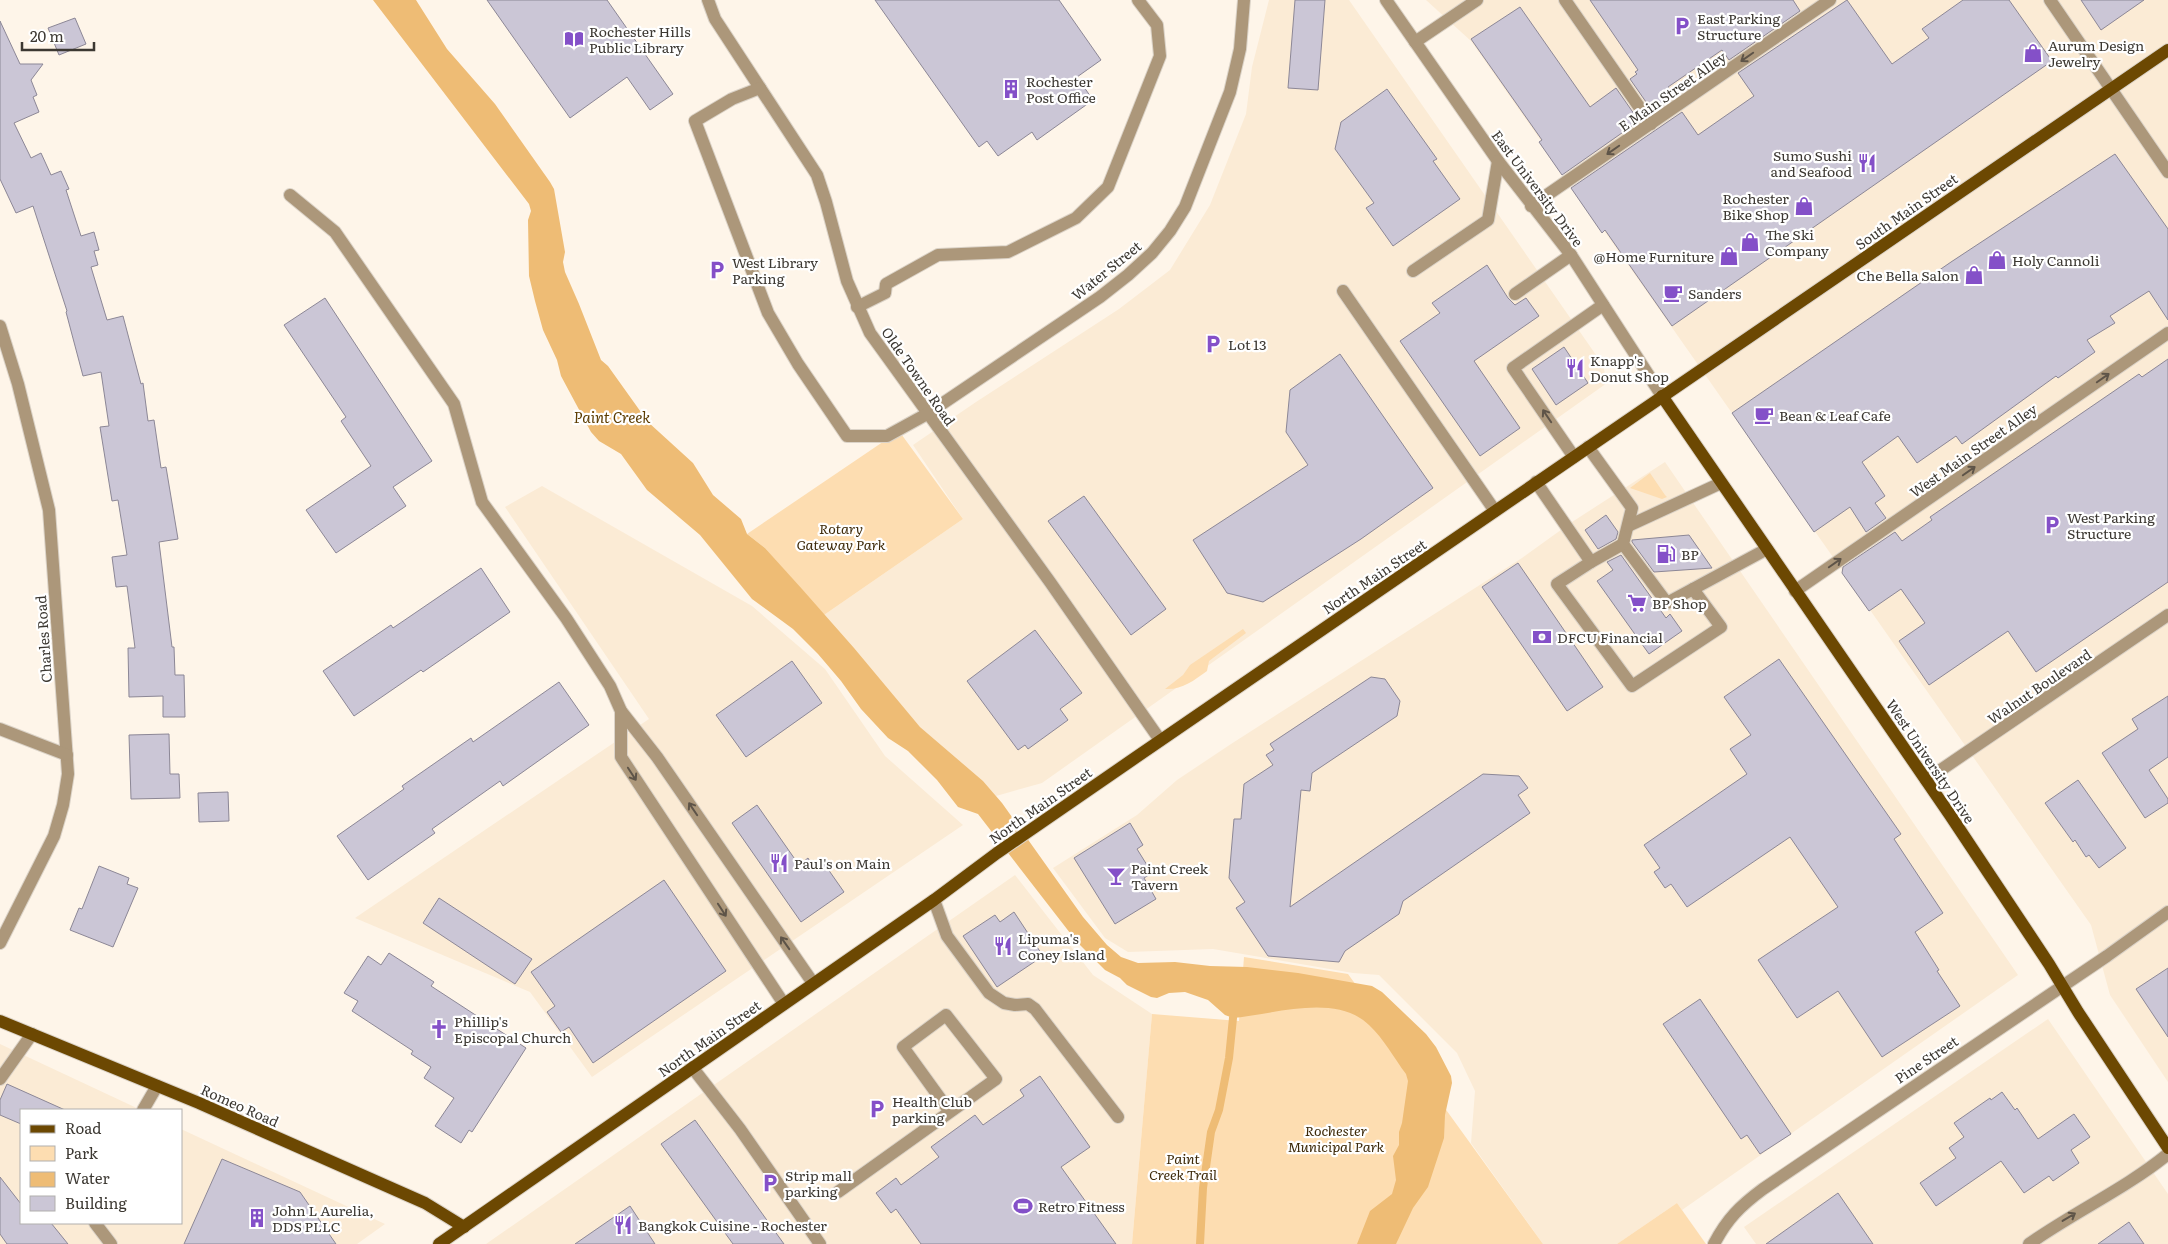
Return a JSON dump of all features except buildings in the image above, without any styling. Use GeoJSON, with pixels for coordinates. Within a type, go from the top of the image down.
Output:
{"type":"FeatureCollection","features":[{"type":"Feature","properties":{"kind":"main road","name":"South Main Street"},"geometry":{"type":"LineString","coordinates":[[1662,396],[2168,50]]}},
{"type":"Feature","properties":{"kind":"main road","name":"North Main Street"},"geometry":{"type":"LineString","coordinates":[[439,1244],[934,900],[997,853],[1662,396]]}},
{"type":"Feature","properties":{"kind":"main road","name":"West University Drive"},"geometry":{"type":"LineString","coordinates":[[1662,396],[1926,780],[2168,1148]]}},
{"type":"Feature","properties":{"kind":"main road","name":"Romeo Road"},"geometry":{"type":"LineString","coordinates":[[0,1021],[158,1086],[425,1202],[464,1226]]}},
{"type":"Feature","properties":{"kind":"street","name":"Olde Towne Road"},"geometry":{"type":"LineString","coordinates":[[708,0],[715,19],[817,175],[847,281],[857,307],[875,341],[1050,582],[1160,740]]}},
{"type":"Feature","properties":{"kind":"street"},"geometry":{"type":"LineString","coordinates":[[857,307],[885,293],[886,284],[938,255],[1008,252],[1076,218],[1108,187],[1160,56],[1157,25],[1138,0]]}},
{"type":"Feature","properties":{"kind":"street","name":"Water Street"},"geometry":{"type":"LineString","coordinates":[[760,88],[732,99],[695,121],[768,313],[798,364],[847,436],[887,436],[927,414],[1051,331],[1128,275],[1152,253],[1170,231],[1185,207],[1230,92],[1240,49],[1244,0]]}},
{"type":"Feature","properties":{"kind":"street","name":"East University Drive"},"geometry":{"type":"LineString","coordinates":[[1386,0],[1498,161],[1570,255],[1662,396]]}},
{"type":"Feature","properties":{"kind":"street"},"geometry":{"type":"LineString","coordinates":[[1415,42],[1477,0]]}},
{"type":"Feature","properties":{"kind":"street"},"geometry":{"type":"LineString","coordinates":[[1565,0],[1651,124]]}},
{"type":"Feature","properties":{"kind":"street","name":"E Main Street Alley"},"geometry":{"type":"LineString","coordinates":[[1531,206],[1830,0]]}},
{"type":"Feature","properties":{"kind":"street"},"geometry":{"type":"LineString","coordinates":[[2050,0],[2168,172]]}},
{"type":"Feature","properties":{"kind":"street"},"geometry":{"type":"LineString","coordinates":[[1412,271],[1488,220],[1498,161]]}},
{"type":"Feature","properties":{"kind":"street"},"geometry":{"type":"LineString","coordinates":[[290,195],[335,232],[454,404],[482,502],[566,618],[610,686],[621,711],[658,757],[813,983]]}},
{"type":"Feature","properties":{"kind":"street"},"geometry":{"type":"LineString","coordinates":[[1515,294],[1570,255]]}},
{"type":"Feature","properties":{"kind":"street"},"geometry":{"type":"LineString","coordinates":[[1343,291],[1495,511]]}},
{"type":"Feature","properties":{"kind":"street"},"geometry":{"type":"LineString","coordinates":[[1574,457],[1513,368],[1603,305]]}},
{"type":"Feature","properties":{"kind":"street","name":"Charles Road"},"geometry":{"type":"LineString","coordinates":[[0,326],[18,384],[48,510],[68,774],[63,805],[54,836],[0,943]]}},
{"type":"Feature","properties":{"kind":"street","name":"West Main Street Alley"},"geometry":{"type":"LineString","coordinates":[[1795,590],[2168,333]]}},
{"type":"Feature","properties":{"kind":"street"},"geometry":{"type":"LineString","coordinates":[[1588,447],[1632,508],[1628,526],[1623,544],[1557,584],[1632,686],[1721,627],[1693,589]]}},
{"type":"Feature","properties":{"kind":"street"},"geometry":{"type":"LineString","coordinates":[[1536,482],[1592,562]]}},
{"type":"Feature","properties":{"kind":"street"},"geometry":{"type":"LineString","coordinates":[[1628,526],[1721,483]]}},
{"type":"Feature","properties":{"kind":"street"},"geometry":{"type":"LineString","coordinates":[[1623,544],[1667,603],[1767,549]]}},
{"type":"Feature","properties":{"kind":"street","name":"Walnut Boulevard"},"geometry":{"type":"LineString","coordinates":[[1926,780],[2168,616]]}},
{"type":"Feature","properties":{"kind":"street"},"geometry":{"type":"LineString","coordinates":[[621,711],[621,757],[784,1004]]}},
{"type":"Feature","properties":{"kind":"street"},"geometry":{"type":"LineString","coordinates":[[0,729],[67,755]]}},
{"type":"Feature","properties":{"kind":"street"},"geometry":{"type":"LineString","coordinates":[[934,900],[947,936],[989,993],[1004,1003],[1015,1005],[1028,1004],[1035,1009],[1118,1117]]}},
{"type":"Feature","properties":{"kind":"street","name":"Pine Street"},"geometry":{"type":"LineString","coordinates":[[1714,1244],[1727,1221],[1763,1189],[2168,912]]}},
{"type":"Feature","properties":{"kind":"street"},"geometry":{"type":"LineString","coordinates":[[838,1192],[950,1112],[996,1079],[946,1015],[903,1047],[950,1112]]}},
{"type":"Feature","properties":{"kind":"street"},"geometry":{"type":"LineString","coordinates":[[0,1079],[32,1034]]}},
{"type":"Feature","properties":{"kind":"street"},"geometry":{"type":"LineString","coordinates":[[692,1067],[740,1129],[820,1244]]}},
{"type":"Feature","properties":{"kind":"street"},"geometry":{"type":"LineString","coordinates":[[144,1109],[158,1086]]}},
{"type":"Feature","properties":{"kind":"street"},"geometry":{"type":"LineString","coordinates":[[2029,1244],[2065,1219],[2146,1172],[2168,1154]]}},
{"type":"Feature","properties":{"kind":"street"},"geometry":{"type":"LineString","coordinates":[[96,1224],[111,1244]]}},
{"type":"Feature","properties":{"kind":"shaded area"},"geometry":{"type":"Polygon","coordinates":[[[1269,0],[1349,0],[1603,365],[1607,383],[1042,783],[996,796],[983,781],[920,727],[824,615],[963,519],[913,445],[1119,309],[1170,270],[1210,205],[1246,114],[1252,67],[1269,0]]]}},
{"type":"Feature","properties":{"kind":"shaded area"},"geometry":{"type":"Polygon","coordinates":[[[1426,0],[2168,0],[2168,1082],[2110,995],[2091,925],[1471,41],[1426,0]]]}},
{"type":"Feature","properties":{"kind":"shaded area"},"geometry":{"type":"Polygon","coordinates":[[[1665,462],[2018,975],[1682,1210],[1677,1203],[1617,1244],[1543,1244],[1471,1143],[1475,1091],[1457,1053],[1379,975],[1353,973],[1213,949],[1128,952],[1105,938],[1053,868],[1137,815],[1177,780],[1231,744],[1522,558],[1572,522],[1665,462]]]}},
{"type":"Feature","properties":{"kind":"shaded area"},"geometry":{"type":"Polygon","coordinates":[[[542,486],[752,606],[825,669],[885,756],[963,825],[592,1077],[530,992],[355,918],[649,719],[505,507],[542,486]]]}},
{"type":"Feature","properties":{"kind":"shaded area"},"geometry":{"type":"Polygon","coordinates":[[[1015,875],[1093,975],[1152,1014],[1132,1244],[486,1244],[1015,875]]]}},
{"type":"Feature","properties":{"kind":"shaded area"},"geometry":{"type":"Polygon","coordinates":[[[2048,1019],[2168,1194],[2168,1244],[1756,1244],[1744,1227],[2048,1019]]]}},
{"type":"Feature","properties":{"kind":"shaded area"},"geometry":{"type":"Polygon","coordinates":[[[0,1044],[139,1109],[20,1109],[20,1224],[182,1224],[182,1129],[385,1224],[357,1244],[0,1244],[0,1044]]]}},
{"type":"Feature","properties":{"kind":"green space","name":"Rotary Gateway Park"},"geometry":{"type":"Polygon","coordinates":[[[899,431],[963,519],[824,615],[765,548],[747,534],[899,431]]]}},
{"type":"Feature","properties":{"kind":"green space"},"geometry":{"type":"Polygon","coordinates":[[[1650,473],[1667,497],[1662,499],[1630,488],[1650,473]]]}},
{"type":"Feature","properties":{"kind":"green space"},"geometry":{"type":"Polygon","coordinates":[[[1243,629],[1246,633],[1209,661],[1207,671],[1182,686],[1165,689],[1183,675],[1190,665],[1243,629]]]}},
{"type":"Feature","properties":{"kind":"green space","name":"Rochester Municipal Park"},"geometry":{"type":"Polygon","coordinates":[[[1244,957],[1348,974],[1543,1244],[1132,1244],[1152,1014],[1239,1021],[1244,957]]]}},
{"type":"Feature","properties":{"kind":"green space"},"geometry":{"type":"Polygon","coordinates":[[[1677,1203],[1706,1244],[1617,1244],[1677,1203]]]}},
{"type":"Feature","properties":{"kind":"water","name":"Paint Creek"},"geometry":{"type":"Polygon","coordinates":[[[373,0],[416,0],[447,49],[495,104],[550,182],[554,189],[565,252],[563,262],[565,272],[601,360],[608,366],[648,422],[693,463],[713,495],[741,519],[747,534],[765,548],[802,589],[920,727],[983,781],[1002,803],[1083,917],[1107,945],[1121,957],[1138,963],[1175,962],[1210,966],[1247,967],[1298,973],[1372,986],[1382,992],[1426,1034],[1436,1047],[1451,1076],[1452,1083],[1445,1115],[1444,1138],[1428,1187],[1413,1208],[1396,1244],[1357,1244],[1370,1211],[1392,1194],[1396,1180],[1393,1156],[1399,1145],[1399,1132],[1408,1081],[1406,1074],[1379,1036],[1369,1025],[1355,1015],[1340,1010],[1304,1008],[1233,1018],[1225,1015],[1208,1000],[1185,992],[1169,993],[1157,998],[1151,997],[1127,985],[1120,978],[1105,970],[1077,942],[978,814],[958,807],[937,780],[908,751],[888,738],[861,709],[818,654],[793,629],[752,599],[700,535],[647,490],[621,454],[599,441],[591,432],[561,376],[557,360],[543,330],[535,301],[529,276],[528,220],[531,211],[529,204],[373,0]]]}},
{"type":"Feature","properties":{"kind":"waterway"},"geometry":{"type":"LineString","coordinates":[[1200,1244],[1203,1188],[1211,1132],[1219,1110],[1229,1058],[1233,1018]]}},
{"type":"Feature","properties":{"kind":"place","name":"East Parking Structure"},"geometry":{"type":"Point","coordinates":[1682,26]}},
{"type":"Feature","properties":{"kind":"place","name":"Rochester Hills Public Library"},"geometry":{"type":"Point","coordinates":[574,39]}},
{"type":"Feature","properties":{"kind":"place","name":"Aurum Design Jewelry"},"geometry":{"type":"Point","coordinates":[2033,53]}},
{"type":"Feature","properties":{"kind":"place","name":"Rochester Post Office"},"geometry":{"type":"Point","coordinates":[1011,89]}},
{"type":"Feature","properties":{"kind":"place","name":"Sumo Sushi and Seafood"},"geometry":{"type":"Point","coordinates":[1867,163]}},
{"type":"Feature","properties":{"kind":"place","name":"Rochester Bike Shop"},"geometry":{"type":"Point","coordinates":[1804,206]}},
{"type":"Feature","properties":{"kind":"place","name":"The Ski Company"},"geometry":{"type":"Point","coordinates":[1750,242]}},
{"type":"Feature","properties":{"kind":"place","name":"@Home Furniture"},"geometry":{"type":"Point","coordinates":[1729,256]}},
{"type":"Feature","properties":{"kind":"place","name":"Holy Cannoli"},"geometry":{"type":"Point","coordinates":[1997,260]}},
{"type":"Feature","properties":{"kind":"place","name":"West Library Parking"},"geometry":{"type":"Point","coordinates":[717,270]}},
{"type":"Feature","properties":{"kind":"place","name":"Che Bella Salon"},"geometry":{"type":"Point","coordinates":[1974,275]}},
{"type":"Feature","properties":{"kind":"place","name":"Sanders"},"geometry":{"type":"Point","coordinates":[1673,293]}},
{"type":"Feature","properties":{"kind":"place","name":"Lot 13"},"geometry":{"type":"Point","coordinates":[1213,344]}},
{"type":"Feature","properties":{"kind":"place","name":"Knapp's Donut Shop"},"geometry":{"type":"Point","coordinates":[1575,368]}},
{"type":"Feature","properties":{"kind":"place","name":"Bean & Leaf Cafe"},"geometry":{"type":"Point","coordinates":[1764,415]}},
{"type":"Feature","properties":{"kind":"place","name":"West Parking Structure"},"geometry":{"type":"Point","coordinates":[2052,525]}},
{"type":"Feature","properties":{"kind":"place","name":"BP"},"geometry":{"type":"Point","coordinates":[1666,554]}},
{"type":"Feature","properties":{"kind":"place","name":"BP Shop"},"geometry":{"type":"Point","coordinates":[1637,603]}},
{"type":"Feature","properties":{"kind":"place","name":"DFCU Financial"},"geometry":{"type":"Point","coordinates":[1542,637]}},
{"type":"Feature","properties":{"kind":"place","name":"Paul's on Main"},"geometry":{"type":"Point","coordinates":[779,863]}},
{"type":"Feature","properties":{"kind":"place","name":"Paint Creek Tavern"},"geometry":{"type":"Point","coordinates":[1116,876]}},
{"type":"Feature","properties":{"kind":"place","name":"Lipuma's Coney Island"},"geometry":{"type":"Point","coordinates":[1003,946]}},
{"type":"Feature","properties":{"kind":"place","name":"Phillip's Episcopal Church"},"geometry":{"type":"Point","coordinates":[439,1029]}},
{"type":"Feature","properties":{"kind":"place","name":"Health Club parking"},"geometry":{"type":"Point","coordinates":[877,1109]}},
{"type":"Feature","properties":{"kind":"place","name":"Strip mall parking"},"geometry":{"type":"Point","coordinates":[770,1183]}},
{"type":"Feature","properties":{"kind":"place","name":"Retro Fitness"},"geometry":{"type":"Point","coordinates":[1023,1206]}},
{"type":"Feature","properties":{"kind":"place","name":"John L Aurelia, DDS PLLC"},"geometry":{"type":"Point","coordinates":[257,1218]}},
{"type":"Feature","properties":{"kind":"place","name":"Bangkok Cuisine - Rochester"},"geometry":{"type":"Point","coordinates":[623,1225]}},
{"type":"Feature","properties":{"kind":"park label","name":"Paint Creek Trail"},"geometry":{"type":"Point","coordinates":[1183,1166]}}]}
